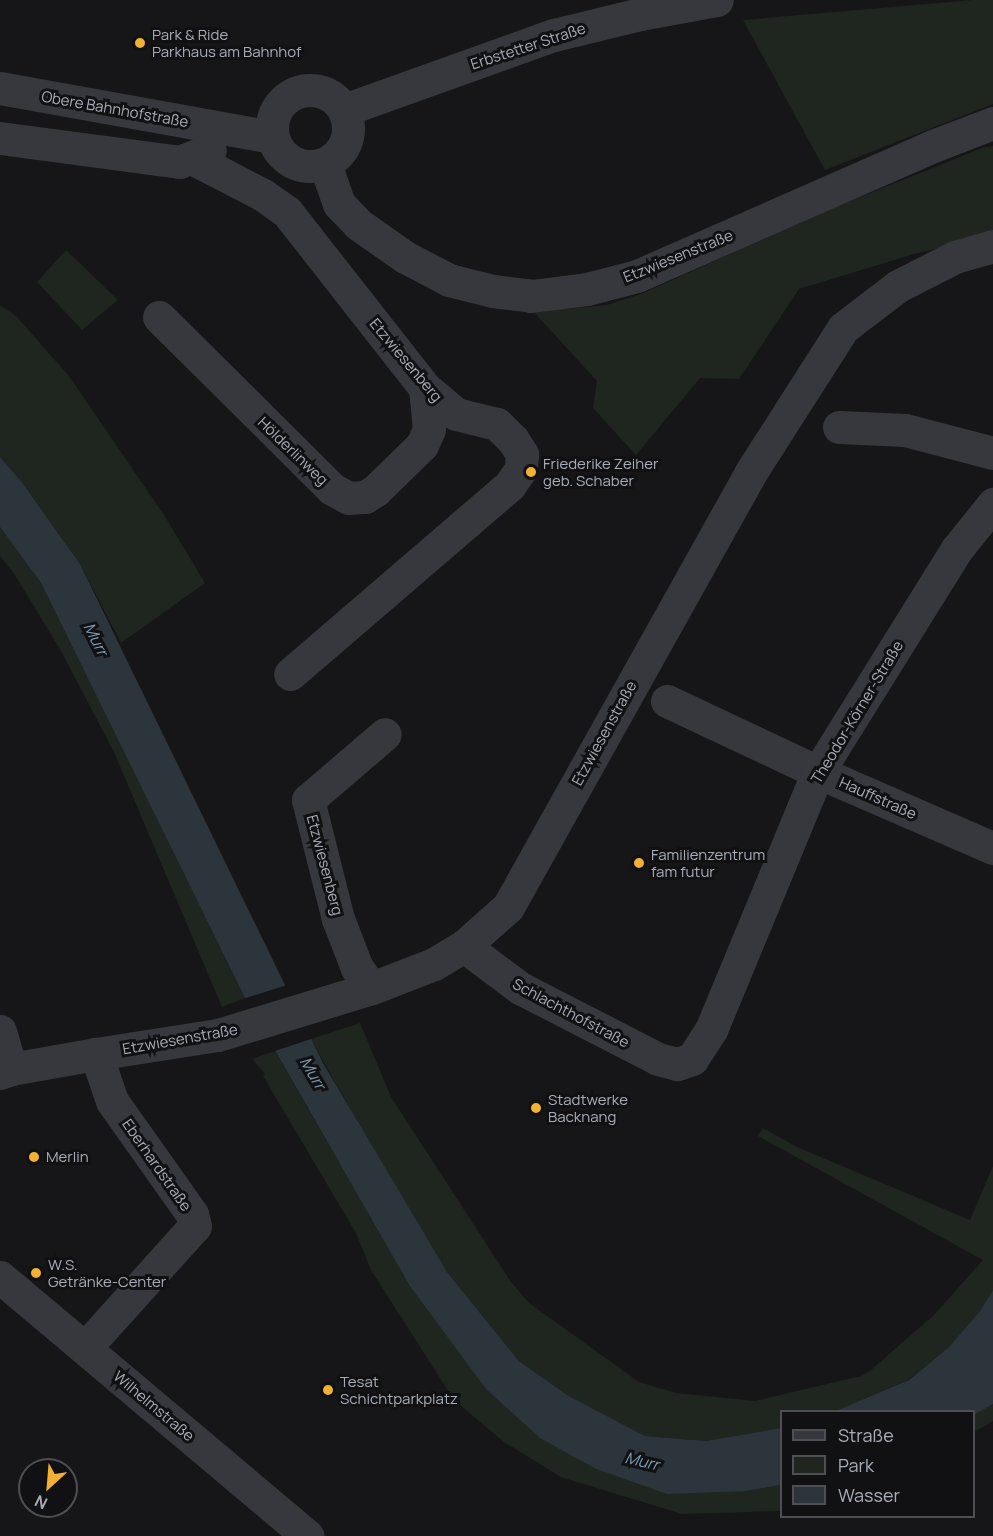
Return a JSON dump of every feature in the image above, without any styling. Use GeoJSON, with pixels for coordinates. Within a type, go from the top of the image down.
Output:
{"type":"FeatureCollection","features":[{"type":"Feature","properties":{"kind":"street","name":"Erbstetter Straße"},"geometry":{"type":"LineString","coordinates":[[344,110],[554,35],[640,14],[717,0]]}},
{"type":"Feature","properties":{"kind":"street","name":"Obere Bahnhofstraße"},"geometry":{"type":"LineString","coordinates":[[0,88],[157,118],[230,129]]}},
{"type":"Feature","properties":{"kind":"street"},"geometry":{"type":"LineString","coordinates":[[299,90],[324,92],[335,99],[344,110],[348,136],[339,153],[325,164],[298,165],[287,159],[278,149],[273,137],[275,112],[288,97],[299,90]]}},
{"type":"Feature","properties":{"kind":"street","name":"Etzwiesenstraße"},"geometry":{"type":"LineString","coordinates":[[325,164],[339,204],[358,224],[405,257],[449,280],[493,291],[531,296],[588,289],[637,276],[933,146],[993,123]]}},
{"type":"Feature","properties":{"kind":"street"},"geometry":{"type":"LineString","coordinates":[[0,138],[179,162],[207,153],[230,129],[273,137]]}},
{"type":"Feature","properties":{"kind":"street","name":"Etzwiesenberg"},"geometry":{"type":"LineString","coordinates":[[192,158],[263,195],[287,212],[425,388],[456,414],[496,424],[513,440],[522,454],[521,469],[510,485],[290,674]]}},
{"type":"Feature","properties":{"kind":"street","name":"Etzwiesenstraße"},"geometry":{"type":"LineString","coordinates":[[6,1071],[218,1035],[361,992],[434,964],[464,946],[508,907],[750,472],[843,328],[898,286],[955,257],[993,246]]}},
{"type":"Feature","properties":{"kind":"street","name":"Hölderlinweg"},"geometry":{"type":"LineString","coordinates":[[159,317],[332,489],[349,498],[365,497],[376,490],[422,445],[429,429],[425,388]]}},
{"type":"Feature","properties":{"kind":"street"},"geometry":{"type":"LineString","coordinates":[[839,427],[905,430],[993,453]]}},
{"type":"Feature","properties":{"kind":"street","name":"Theodor-Körner-Straße"},"geometry":{"type":"LineString","coordinates":[[684,1062],[698,1054],[711,1030],[818,772],[957,549],[993,504]]}},
{"type":"Feature","properties":{"kind":"street","name":"Hauffstraße"},"geometry":{"type":"LineString","coordinates":[[667,701],[818,772],[993,848]]}},
{"type":"Feature","properties":{"kind":"street","name":"Etzwiesenberg"},"geometry":{"type":"LineString","coordinates":[[361,992],[357,968],[338,919],[308,800],[385,734]]}},
{"type":"Feature","properties":{"kind":"street","name":"Schlachthofstraße"},"geometry":{"type":"LineString","coordinates":[[464,946],[520,988],[658,1059],[672,1064],[684,1062]]}},
{"type":"Feature","properties":{"kind":"street"},"geometry":{"type":"LineString","coordinates":[[0,1030],[6,1071]]}},
{"type":"Feature","properties":{"kind":"street","name":"Eberhardstraße"},"geometry":{"type":"LineString","coordinates":[[85,1348],[195,1226],[192,1214],[112,1101],[96,1054]]}},
{"type":"Feature","properties":{"kind":"street","name":"Wilhelmstraße"},"geometry":{"type":"LineString","coordinates":[[0,1276],[308,1536]]}},
{"type":"Feature","properties":{"kind":"green space"},"geometry":{"type":"Polygon","coordinates":[[[993,0],[993,104],[825,170],[743,20],[993,0]]]}},
{"type":"Feature","properties":{"kind":"green space"},"geometry":{"type":"Polygon","coordinates":[[[993,146],[993,235],[914,254],[799,289],[739,379],[700,378],[636,455],[593,408],[597,381],[531,309],[607,305],[641,294],[836,207],[982,148],[993,146]]]}},
{"type":"Feature","properties":{"kind":"green space"},"geometry":{"type":"Polygon","coordinates":[[[66,250],[118,300],[82,330],[37,282],[66,250]]]}},
{"type":"Feature","properties":{"kind":"green space"},"geometry":{"type":"Polygon","coordinates":[[[0,305],[16,316],[69,376],[164,515],[205,583],[121,643],[80,564],[21,481],[0,457],[0,305]]]}},
{"type":"Feature","properties":{"kind":"green space"},"geometry":{"type":"Polygon","coordinates":[[[0,527],[41,583],[245,998],[222,1007],[114,752],[61,651],[15,575],[0,556],[0,527]]]}},
{"type":"Feature","properties":{"kind":"green space"},"geometry":{"type":"Polygon","coordinates":[[[360,1023],[391,1097],[511,1282],[529,1303],[639,1382],[676,1393],[755,1401],[861,1376],[871,1370],[935,1314],[983,1260],[758,1136],[763,1128],[797,1147],[970,1220],[993,1166],[993,1290],[980,1311],[949,1347],[908,1380],[837,1410],[780,1410],[780,1428],[706,1441],[645,1436],[567,1395],[519,1361],[447,1272],[379,1161],[311,1039],[360,1023]]]}},
{"type":"Feature","properties":{"kind":"green space"},"geometry":{"type":"Polygon","coordinates":[[[275,1051],[333,1152],[486,1389],[746,1491],[780,1485],[780,1511],[682,1514],[561,1477],[504,1442],[454,1400],[371,1270],[356,1233],[263,1076],[265,1074],[252,1059],[275,1051]]]}},
{"type":"Feature","properties":{"kind":"green space"},"geometry":{"type":"Polygon","coordinates":[[[993,1404],[993,1421],[975,1431],[975,1414],[993,1404]]]}},
{"type":"Feature","properties":{"kind":"water","name":"Murr"},"geometry":{"type":"Polygon","coordinates":[[[0,457],[21,481],[80,564],[323,1063],[447,1272],[519,1361],[567,1395],[645,1436],[706,1441],[780,1428],[780,1485],[746,1491],[667,1494],[594,1468],[540,1438],[486,1389],[410,1286],[245,998],[41,583],[0,527],[0,457]]]}},
{"type":"Feature","properties":{"kind":"water"},"geometry":{"type":"Polygon","coordinates":[[[993,1290],[993,1404],[975,1414],[975,1410],[837,1410],[909,1380],[949,1347],[980,1311],[993,1290]]]}},
{"type":"Feature","properties":{"kind":"pier"},"geometry":{"type":"Polygon","coordinates":[[[287,985],[314,1038],[272,1052],[243,999],[287,985]]]}},
{"type":"Feature","properties":{"kind":"place","name":"Park & Ride Parkhaus am Bahnhof"},"geometry":{"type":"Point","coordinates":[140,43]}},
{"type":"Feature","properties":{"kind":"place","name":"Friederike Zeiher geb. Schaber"},"geometry":{"type":"Point","coordinates":[531,472]}},
{"type":"Feature","properties":{"kind":"place","name":"Familienzentrum fam futur"},"geometry":{"type":"Point","coordinates":[639,863]}},
{"type":"Feature","properties":{"kind":"place","name":"Stadtwerke Backnang"},"geometry":{"type":"Point","coordinates":[536,1108]}},
{"type":"Feature","properties":{"kind":"place","name":"Merlin"},"geometry":{"type":"Point","coordinates":[34,1157]}},
{"type":"Feature","properties":{"kind":"place","name":"W.S. Getränke-Center"},"geometry":{"type":"Point","coordinates":[36,1273]}},
{"type":"Feature","properties":{"kind":"place","name":"Tesat Schichtparkplatz"},"geometry":{"type":"Point","coordinates":[328,1390]}}]}
